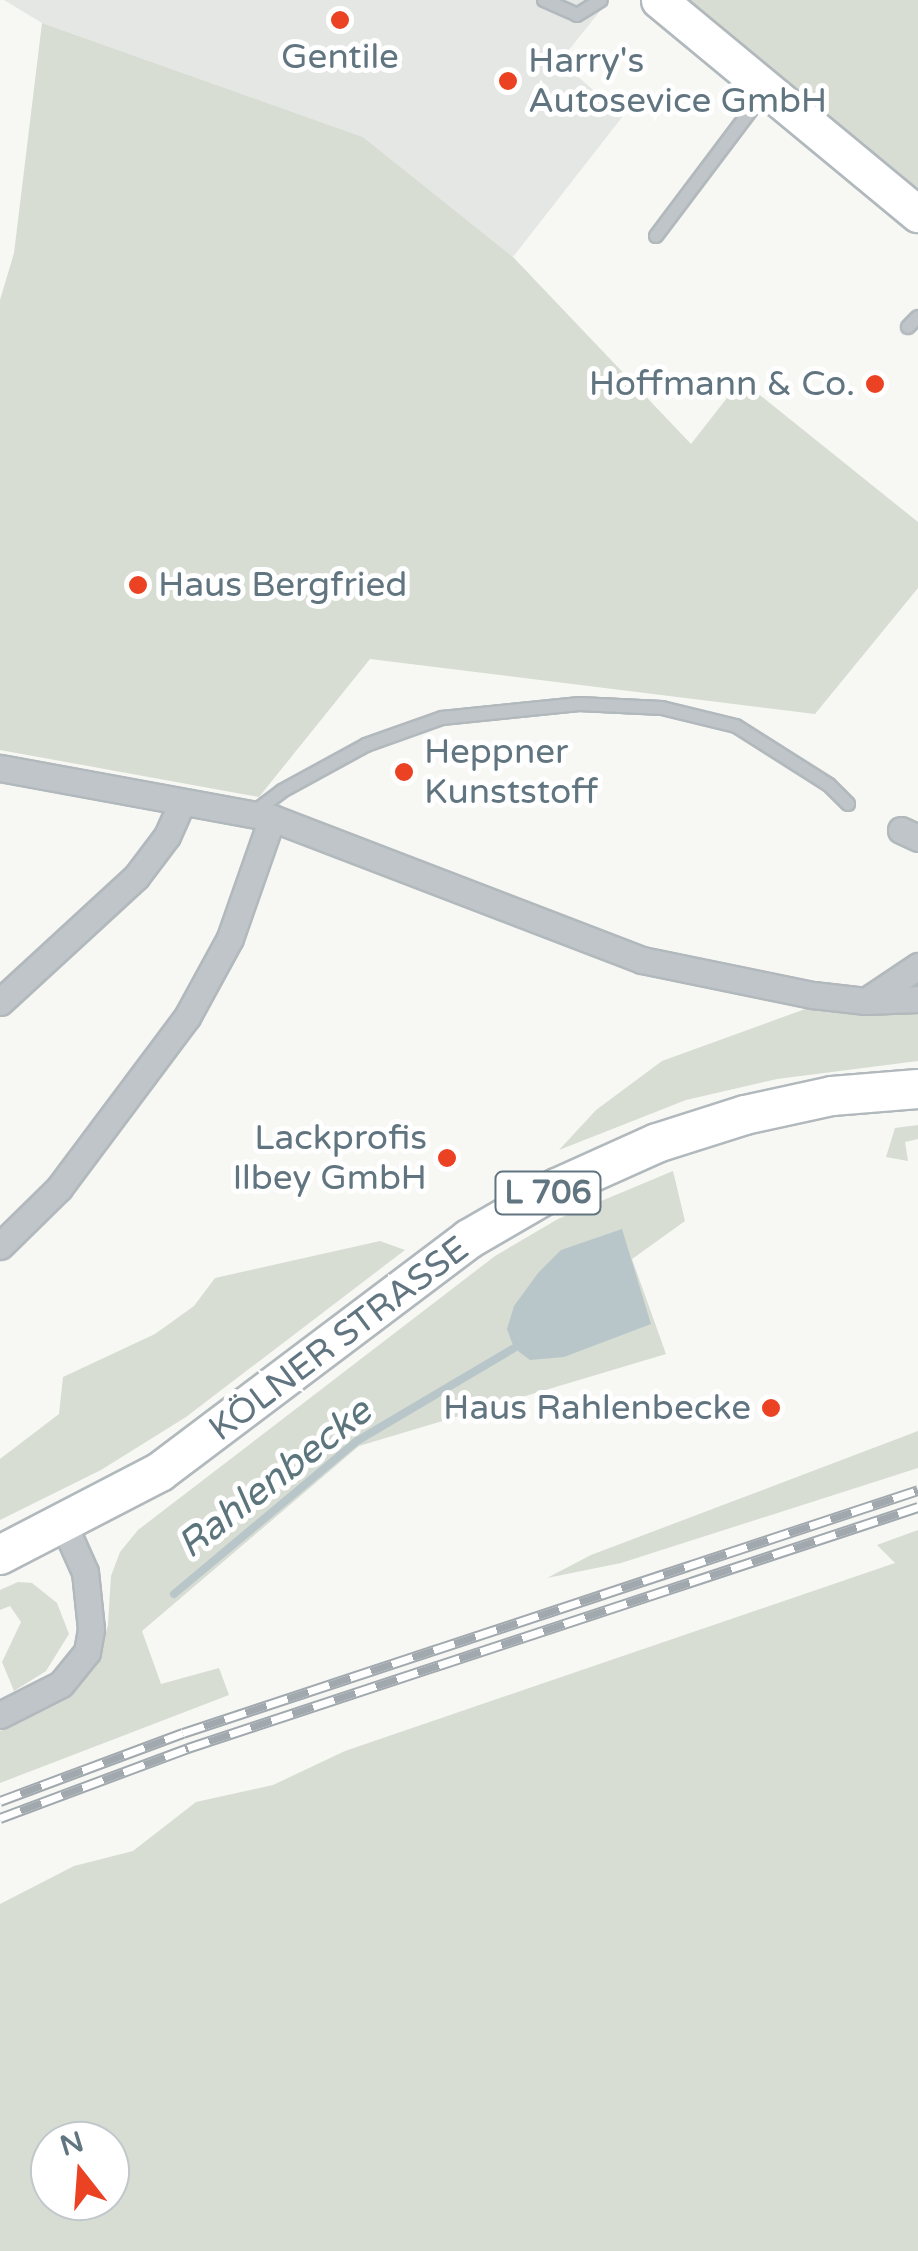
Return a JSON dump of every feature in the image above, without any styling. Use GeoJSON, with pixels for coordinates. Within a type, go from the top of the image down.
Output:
{"type":"FeatureCollection","features":[{"type":"Feature","properties":{"kind":"main road","name":"KÖLNER STRASSE"},"geometry":{"type":"LineString","coordinates":[[0,1556],[64,1525],[186,1455],[469,1239],[556,1188],[657,1144],[746,1115],[832,1096],[918,1089]]}},
{"type":"Feature","properties":{"kind":"street"},"geometry":{"type":"LineString","coordinates":[[659,0],[918,214]]}},
{"type":"Feature","properties":{"kind":"street"},"geometry":{"type":"LineString","coordinates":[[0,768],[262,817],[642,960],[767,987],[866,1000],[918,999]]}},
{"type":"Feature","properties":{"kind":"street"},"geometry":{"type":"LineString","coordinates":[[0,1002],[136,877],[167,836],[182,802]]}},
{"type":"Feature","properties":{"kind":"street"},"geometry":{"type":"LineString","coordinates":[[0,1246],[59,1188],[187,1016],[230,938],[262,817]]}},
{"type":"Feature","properties":{"kind":"street"},"geometry":{"type":"LineString","coordinates":[[866,1000],[918,966]]}},
{"type":"Feature","properties":{"kind":"street"},"geometry":{"type":"LineString","coordinates":[[0,1715],[61,1684],[87,1652],[91,1629],[85,1572],[64,1525]]}},
{"type":"Feature","properties":{"kind":"lane"},"geometry":{"type":"LineString","coordinates":[[544,0],[577,16],[601,0]]}},
{"type":"Feature","properties":{"kind":"lane"},"geometry":{"type":"LineString","coordinates":[[656,236],[768,88]]}},
{"type":"Feature","properties":{"kind":"lane"},"geometry":{"type":"LineString","coordinates":[[262,817],[282,791],[366,745],[442,718],[579,704],[662,708],[736,726],[829,784],[848,804]]}},
{"type":"Feature","properties":{"kind":"shaded area"},"geometry":{"type":"Polygon","coordinates":[[[4,0],[609,0],[560,61],[623,116],[513,257],[363,137],[42,23],[4,0]]]}},
{"type":"Feature","properties":{"kind":"shaded area"},"geometry":{"type":"Polygon","coordinates":[[[689,0],[918,0],[918,201],[707,14],[689,0]]]}},
{"type":"Feature","properties":{"kind":"shaded area"},"geometry":{"type":"Polygon","coordinates":[[[42,23],[363,137],[513,257],[691,444],[741,380],[918,522],[918,588],[815,714],[370,659],[259,797],[0,750],[0,300],[14,253],[42,23]]]}},
{"type":"Feature","properties":{"kind":"shaded area"},"geometry":{"type":"Polygon","coordinates":[[[918,968],[918,1061],[777,1079],[686,1100],[559,1150],[596,1110],[662,1061],[918,968]]]}},
{"type":"Feature","properties":{"kind":"shaded area"},"geometry":{"type":"Polygon","coordinates":[[[918,1125],[918,1139],[905,1142],[908,1161],[886,1157],[895,1128],[918,1125]]]}},
{"type":"Feature","properties":{"kind":"shaded area"},"geometry":{"type":"Polygon","coordinates":[[[673,1171],[685,1221],[632,1259],[666,1354],[359,1446],[142,1631],[161,1684],[219,1668],[229,1695],[0,1783],[0,1731],[65,1697],[97,1661],[108,1625],[111,1576],[120,1552],[138,1530],[495,1256],[558,1219],[673,1171]]]}},
{"type":"Feature","properties":{"kind":"shaded area"},"geometry":{"type":"Polygon","coordinates":[[[622,1229],[651,1324],[564,1357],[530,1360],[514,1348],[507,1329],[514,1306],[538,1273],[561,1250],[622,1229]]]}},
{"type":"Feature","properties":{"kind":"shaded area"},"geometry":{"type":"Polygon","coordinates":[[[380,1241],[405,1250],[186,1417],[101,1470],[0,1520],[0,1459],[59,1414],[63,1377],[155,1334],[194,1306],[215,1278],[380,1241]]]}},
{"type":"Feature","properties":{"kind":"shaded area"},"geometry":{"type":"Polygon","coordinates":[[[918,1431],[918,1468],[621,1563],[547,1578],[591,1555],[918,1431]]]}},
{"type":"Feature","properties":{"kind":"shaded area"},"geometry":{"type":"Polygon","coordinates":[[[918,1530],[918,2251],[0,2251],[0,1904],[74,1866],[133,1851],[196,1802],[273,1785],[345,1751],[895,1563],[877,1545],[918,1530]]]}},
{"type":"Feature","properties":{"kind":"shaded area"},"geometry":{"type":"Polygon","coordinates":[[[18,1582],[32,1583],[57,1603],[69,1634],[46,1671],[14,1691],[2,1662],[21,1622],[10,1606],[0,1610],[0,1590],[18,1582]]]}},
{"type":"Feature","properties":{"kind":"waterway","name":"Rahlenbecke"},"geometry":{"type":"LineString","coordinates":[[174,1594],[357,1441],[514,1348]]}},
{"type":"Feature","properties":{"kind":"railway"},"geometry":{"type":"LineString","coordinates":[[0,1801],[183,1733],[918,1490]]}},
{"type":"Feature","properties":{"kind":"railway"},"geometry":{"type":"LineString","coordinates":[[0,1818],[188,1748],[918,1507]]}},
{"type":"Feature","properties":{"kind":"place","name":"Gentile"},"geometry":{"type":"Point","coordinates":[340,20]}},
{"type":"Feature","properties":{"kind":"place","name":"Harry's Autosevice GmbH"},"geometry":{"type":"Point","coordinates":[508,81]}},
{"type":"Feature","properties":{"kind":"place","name":"Hoffmann & Co."},"geometry":{"type":"Point","coordinates":[875,384]}},
{"type":"Feature","properties":{"kind":"place","name":"Haus Bergfried"},"geometry":{"type":"Point","coordinates":[138,585]}},
{"type":"Feature","properties":{"kind":"place","name":"Heppner Kunststoff"},"geometry":{"type":"Point","coordinates":[404,772]}},
{"type":"Feature","properties":{"kind":"place","name":"Lackprofis Ilbey GmbH"},"geometry":{"type":"Point","coordinates":[447,1158]}},
{"type":"Feature","properties":{"kind":"place","name":"Haus Rahlenbecke"},"geometry":{"type":"Point","coordinates":[771,1408]}}]}
